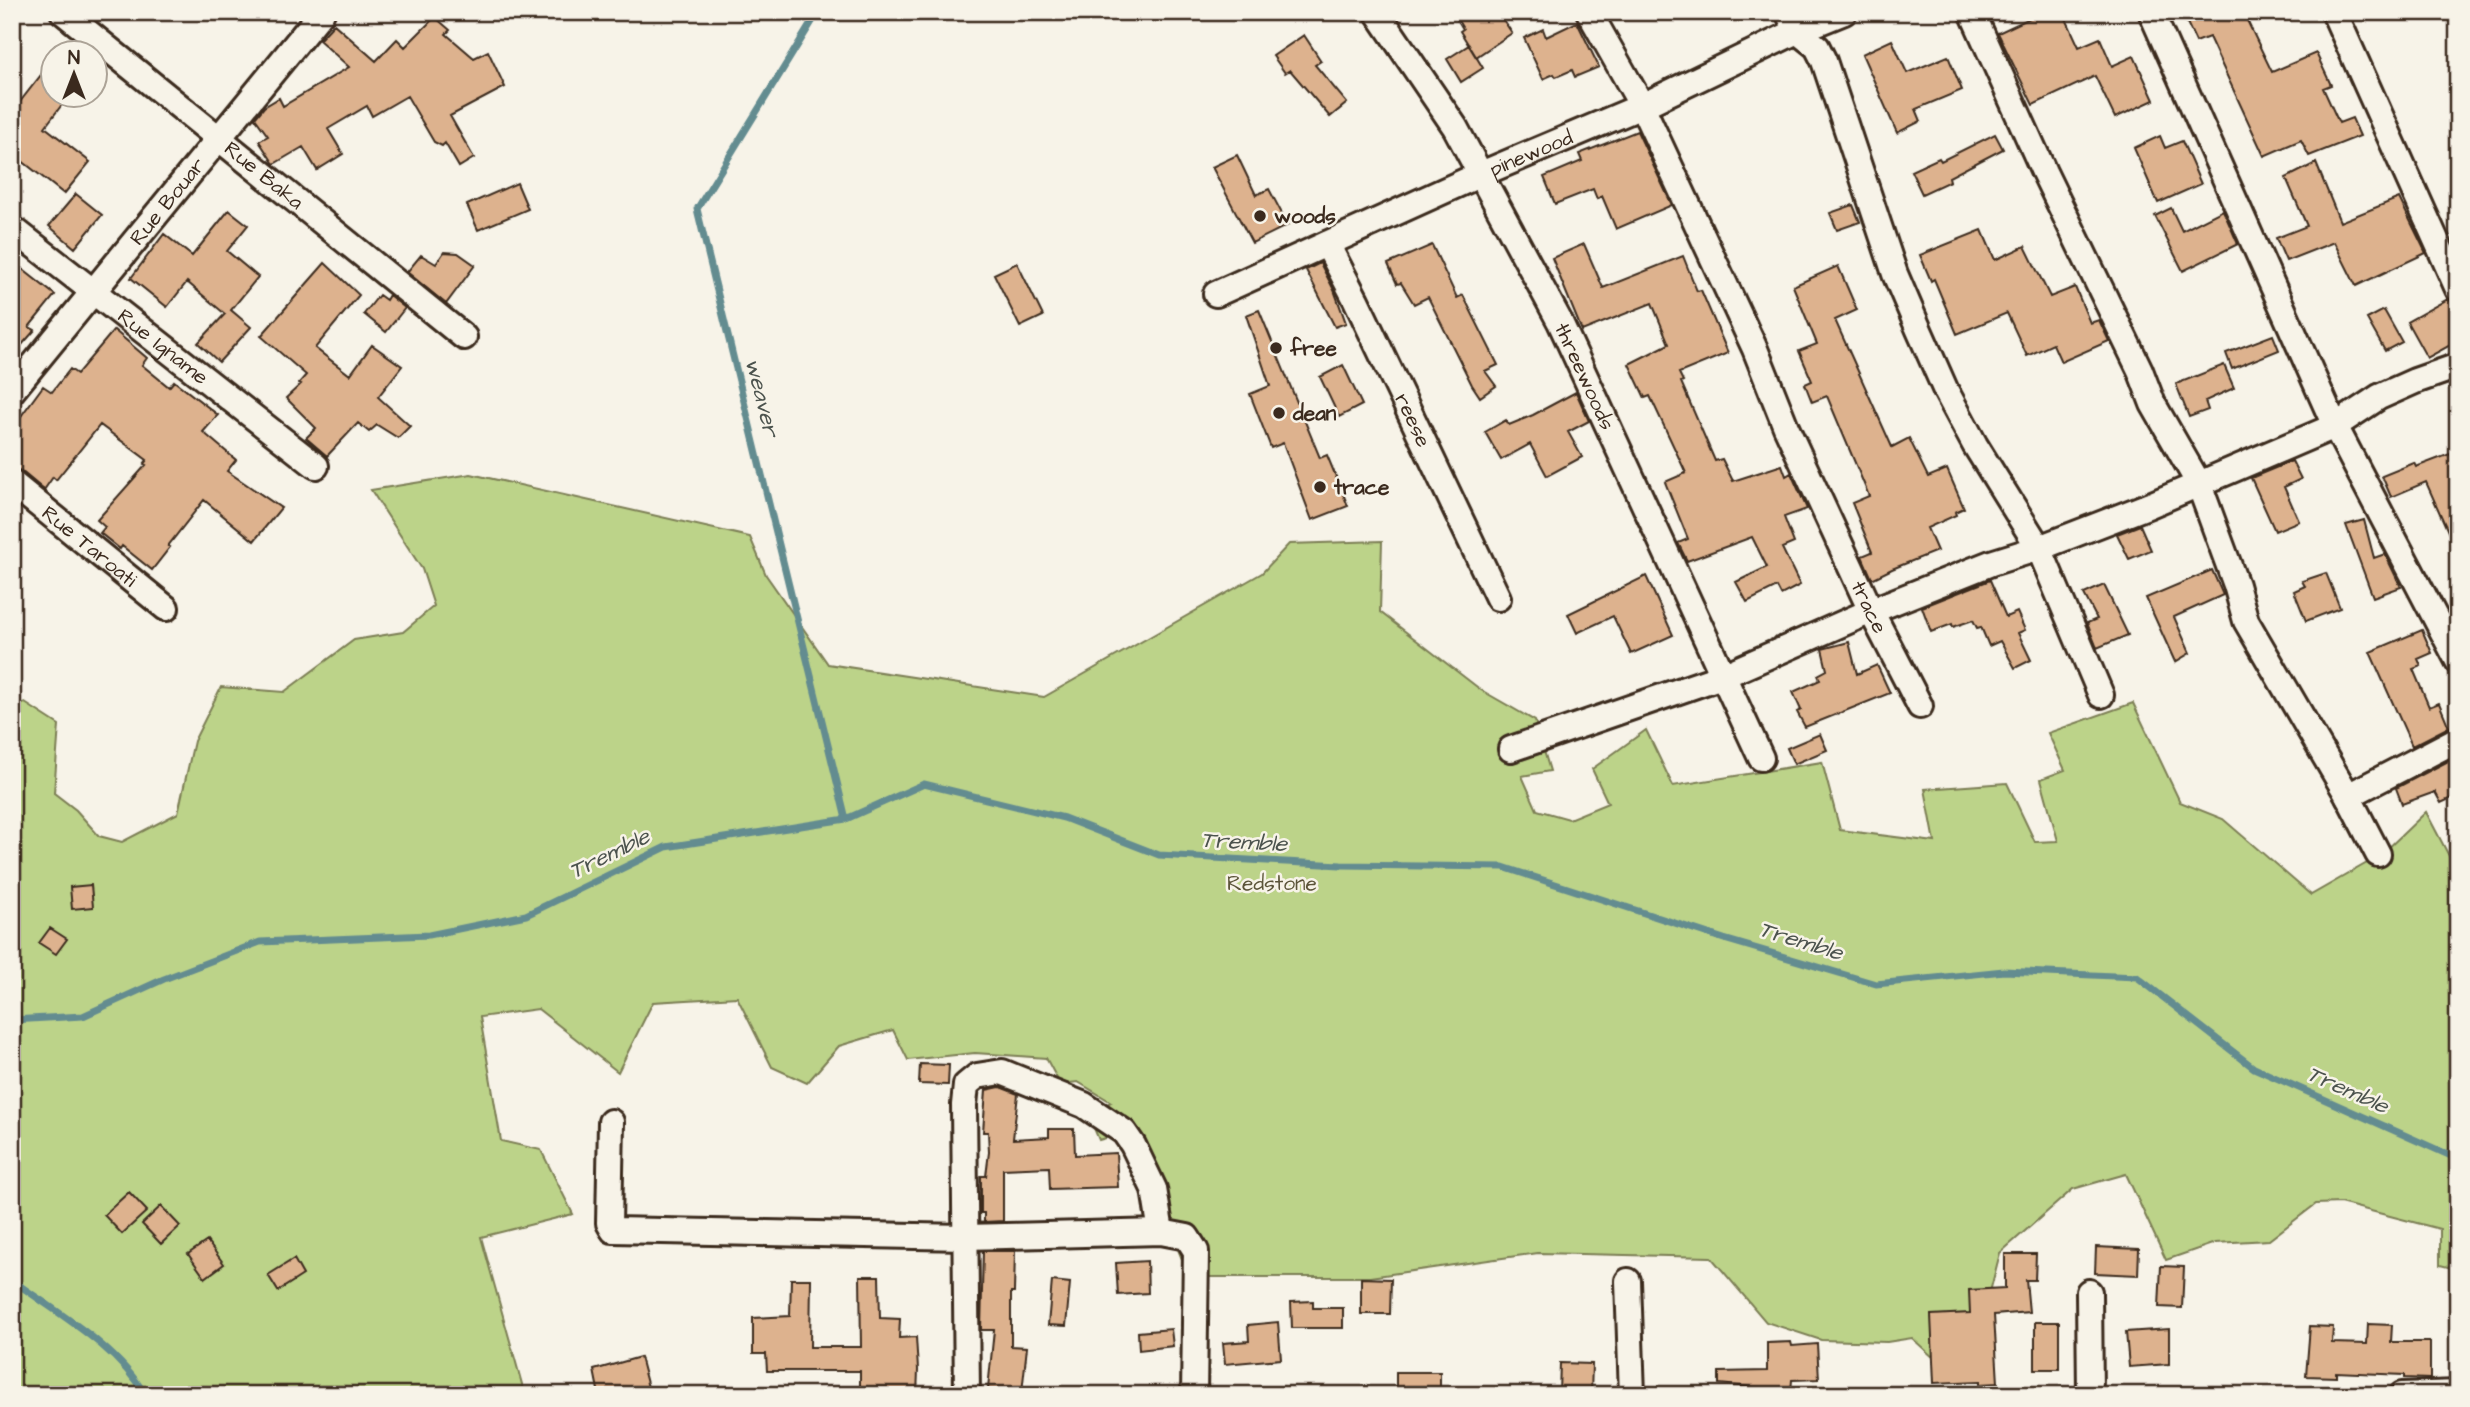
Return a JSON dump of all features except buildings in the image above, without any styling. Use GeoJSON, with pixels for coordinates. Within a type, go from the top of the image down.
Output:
{"type":"FeatureCollection","features":[{"type":"Feature","properties":{"kind":"street","name":"Rue Baka"},"geometry":{"type":"LineString","coordinates":[[63,12],[464,337]]}},
{"type":"Feature","properties":{"kind":"street","name":"Rue Bouar"},"geometry":{"type":"LineString","coordinates":[[12,391],[322,12]]}},
{"type":"Feature","properties":{"kind":"street","name":"threewoods"},"geometry":{"type":"LineString","coordinates":[[1377,12],[1454,127],[1560,322],[1761,758]]}},
{"type":"Feature","properties":{"kind":"street","name":"trace"},"geometry":{"type":"LineString","coordinates":[[1589,12],[1642,106],[1755,349],[1786,427],[1871,611],[1920,706]]}},
{"type":"Feature","properties":{"kind":"street","name":"pinewood"},"geometry":{"type":"LineString","coordinates":[[1216,294],[1481,174],[1642,106],[1793,21],[1844,12]]}},
{"type":"Feature","properties":{"kind":"street"},"geometry":{"type":"LineString","coordinates":[[1972,12],[2044,172],[2140,370],[2153,404],[2199,484],[2236,585],[2246,621],[2348,796],[2378,854]]}},
{"type":"Feature","properties":{"kind":"street"},"geometry":{"type":"LineString","coordinates":[[2151,12],[2335,426],[2458,661]]}},
{"type":"Feature","properties":{"kind":"street"},"geometry":{"type":"LineString","coordinates":[[2334,12],[2458,289]]}},
{"type":"Feature","properties":{"kind":"street"},"geometry":{"type":"LineString","coordinates":[[1793,21],[1817,47],[1824,61],[1895,274],[1946,391],[1975,445],[2039,548],[2101,695]]}},
{"type":"Feature","properties":{"kind":"street","name":"Rue Igname"},"geometry":{"type":"LineString","coordinates":[[12,228],[316,466]]}},
{"type":"Feature","properties":{"kind":"street","name":"reese"},"geometry":{"type":"LineString","coordinates":[[1327,244],[1498,598]]}},
{"type":"Feature","properties":{"kind":"street"},"geometry":{"type":"LineString","coordinates":[[1511,749],[1725,675],[1871,611],[2199,484],[2335,426],[2379,397],[2458,366]]}},
{"type":"Feature","properties":{"kind":"street","name":"Rue Taroati"},"geometry":{"type":"LineString","coordinates":[[12,483],[166,608]]}},
{"type":"Feature","properties":{"kind":"street"},"geometry":{"type":"LineString","coordinates":[[2348,796],[2458,739]]}},
{"type":"Feature","properties":{"kind":"street"},"geometry":{"type":"LineString","coordinates":[[967,1395],[966,1085],[977,1076],[1002,1072],[1084,1105],[1124,1132],[1154,1189],[1161,1232]]}},
{"type":"Feature","properties":{"kind":"street"},"geometry":{"type":"LineString","coordinates":[[611,1122],[609,1223],[613,1230],[965,1237],[1161,1232],[1186,1237],[1196,1251],[1194,1395]]}},
{"type":"Feature","properties":{"kind":"street"},"geometry":{"type":"LineString","coordinates":[[1628,1281],[1632,1395]]}},
{"type":"Feature","properties":{"kind":"street"},"geometry":{"type":"LineString","coordinates":[[2089,1292],[2090,1395]]}},
{"type":"Feature","properties":{"kind":"street"},"geometry":{"type":"LineString","coordinates":[[2402,1395],[2458,1393]]}},
{"type":"Feature","properties":{"kind":"green space","name":"Redstone"},"geometry":{"type":"Polygon","coordinates":[[[471,474],[750,537],[766,575],[828,664],[1044,697],[1262,573],[1289,544],[1382,541],[1380,612],[1481,690],[1535,721],[1550,771],[1522,776],[1537,810],[1569,819],[1608,803],[1592,769],[1646,730],[1673,786],[1822,762],[1840,830],[1935,842],[1925,789],[2007,783],[2035,842],[2058,841],[2041,779],[2065,770],[2048,733],[2133,703],[2180,802],[2223,819],[2311,895],[2381,855],[2426,812],[2458,873],[2458,1291],[2456,1269],[2440,1265],[2440,1229],[2340,1203],[2316,1204],[2269,1240],[2215,1243],[2166,1260],[2126,1174],[2073,1189],[2000,1253],[1974,1354],[1947,1370],[1912,1338],[1887,1342],[1821,1340],[1766,1322],[1711,1257],[1538,1253],[1370,1277],[1189,1277],[1131,1131],[1099,1140],[1088,1114],[1111,1102],[1078,1082],[1060,1084],[1046,1058],[975,1053],[908,1060],[893,1030],[839,1046],[807,1083],[772,1067],[737,997],[653,1002],[618,1072],[538,1009],[480,1017],[501,1141],[541,1150],[573,1214],[481,1237],[525,1395],[12,1395],[12,707],[25,703],[59,725],[54,793],[76,810],[99,836],[122,842],[178,813],[194,741],[221,687],[284,692],[354,640],[403,632],[434,606],[422,569],[371,490],[471,474]]]}},
{"type":"Feature","properties":{"kind":"waterway","name":"weaver"},"geometry":{"type":"LineString","coordinates":[[818,12],[697,209],[846,819]]}},
{"type":"Feature","properties":{"kind":"waterway","name":"Tremble"},"geometry":{"type":"LineString","coordinates":[[12,1020],[83,1016],[164,979],[260,942],[429,935],[526,915],[666,847],[846,819],[924,784],[1064,818],[1159,855],[1341,865],[1503,867],[1724,939],[1876,984],[2004,971],[2137,977],[2254,1068],[2458,1159]]}},
{"type":"Feature","properties":{"kind":"waterway"},"geometry":{"type":"LineString","coordinates":[[12,1280],[102,1346],[119,1361],[145,1395]]}},
{"type":"Feature","properties":{"kind":"place","name":"woods"},"geometry":{"type":"Point","coordinates":[1260,216]}},
{"type":"Feature","properties":{"kind":"place","name":"free"},"geometry":{"type":"Point","coordinates":[1276,348]}},
{"type":"Feature","properties":{"kind":"place","name":"dean"},"geometry":{"type":"Point","coordinates":[1279,413]}},
{"type":"Feature","properties":{"kind":"place","name":"trace"},"geometry":{"type":"Point","coordinates":[1320,487]}}]}
